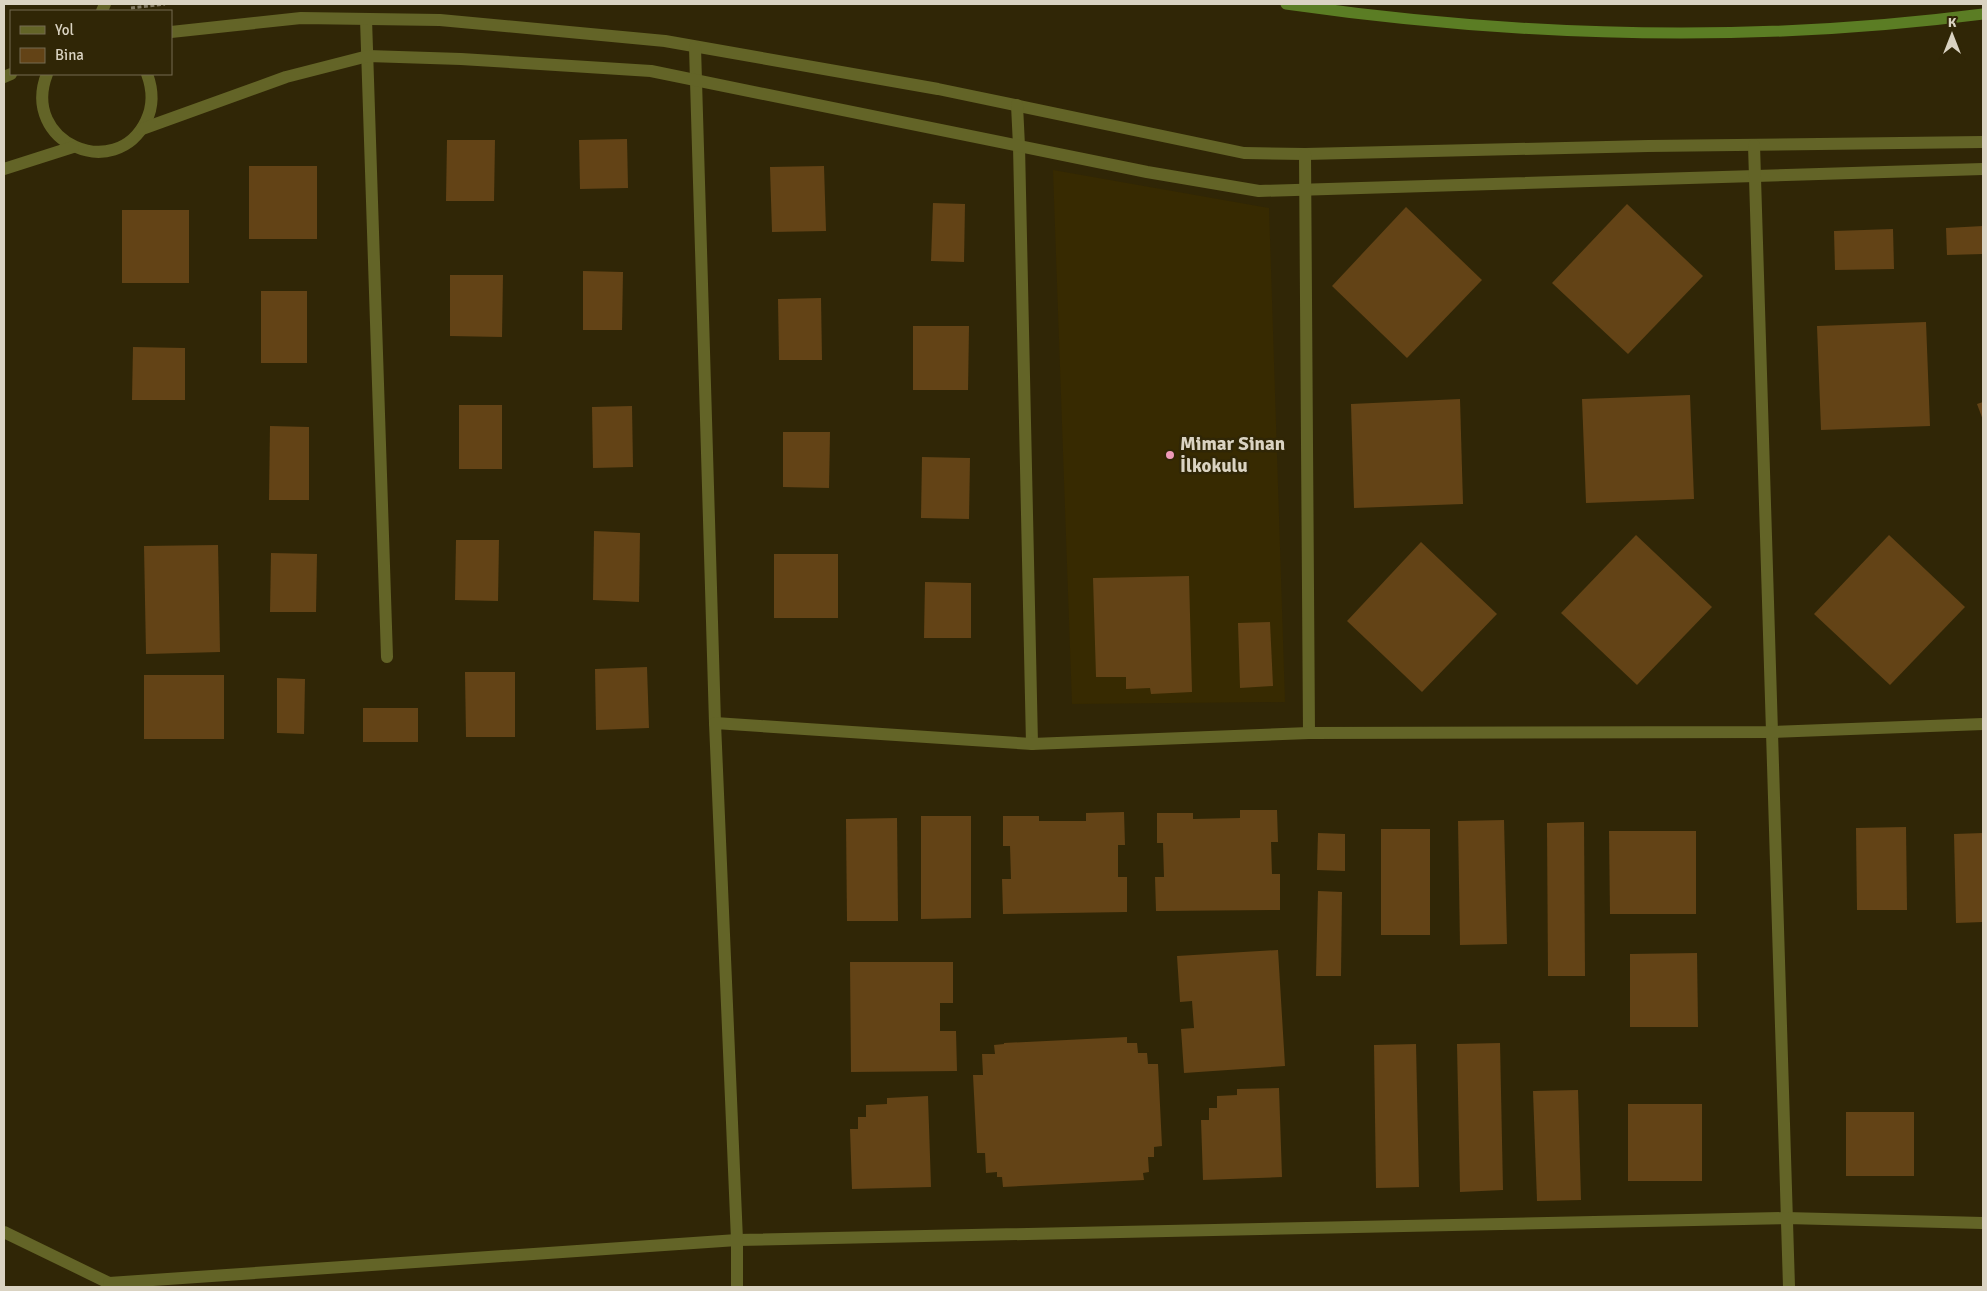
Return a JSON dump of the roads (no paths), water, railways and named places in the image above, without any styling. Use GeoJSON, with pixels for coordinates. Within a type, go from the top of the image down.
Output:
{"type":"FeatureCollection","features":[{"type":"Feature","properties":{"kind":"street"},"geometry":{"type":"LineString","coordinates":[[172,32],[301,18],[440,20],[665,42],[938,89],[1244,153],[1304,154],[1983,142]]}},
{"type":"Feature","properties":{"kind":"street"},"geometry":{"type":"LineString","coordinates":[[366,19],[387,657]]}},
{"type":"Feature","properties":{"kind":"street"},"geometry":{"type":"LineString","coordinates":[[695,47],[715,723],[737,1240],[737,1287]]}},
{"type":"Feature","properties":{"kind":"street"},"geometry":{"type":"LineString","coordinates":[[142,129],[286,77],[368,56],[461,59],[651,71],[1147,172],[1259,191],[1983,169]]}},
{"type":"Feature","properties":{"kind":"street"},"geometry":{"type":"LineString","coordinates":[[47,75],[43,85],[41,102],[47,120],[57,136],[73,147],[91,152],[111,150],[128,143],[142,129],[150,112],[153,94],[147,75]]}},
{"type":"Feature","properties":{"kind":"street"},"geometry":{"type":"LineString","coordinates":[[1017,105],[1032,744]]}},
{"type":"Feature","properties":{"kind":"street"},"geometry":{"type":"LineString","coordinates":[[1754,145],[1789,1287]]}},
{"type":"Feature","properties":{"kind":"street"},"geometry":{"type":"LineString","coordinates":[[4,169],[73,147]]}},
{"type":"Feature","properties":{"kind":"street"},"geometry":{"type":"LineString","coordinates":[[1304,154],[1309,733]]}},
{"type":"Feature","properties":{"kind":"street"},"geometry":{"type":"LineString","coordinates":[[715,723],[1032,744],[1309,733],[1773,732],[1983,724]]}},
{"type":"Feature","properties":{"kind":"street"},"geometry":{"type":"LineString","coordinates":[[4,1232],[111,1285],[737,1240],[1786,1218],[1983,1223]]}},
{"type":"Feature","properties":{"kind":"waterway"},"geometry":{"type":"LineString","coordinates":[[1286,4],[1460,24],[1634,33],[1722,33],[1809,30],[1896,24],[1983,14]]}},
{"type":"Feature","properties":{"kind":"place","name":"Mimar Sinan İlkokulu"},"geometry":{"type":"Point","coordinates":[1170,455]}}]}
